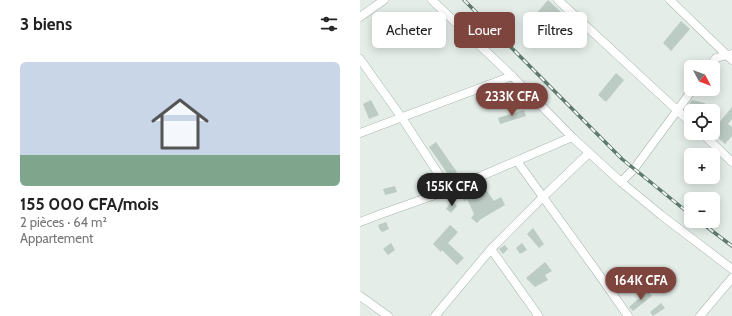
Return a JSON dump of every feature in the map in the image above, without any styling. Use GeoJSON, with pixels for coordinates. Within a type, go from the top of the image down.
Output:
{"type":"FeatureCollection","features":[{"type":"Feature","properties":{"kind":"street"},"geometry":{"type":"LineString","coordinates":[[360,17],[384,0]]}},
{"type":"Feature","properties":{"kind":"street"},"geometry":{"type":"LineString","coordinates":[[432,0],[512,76],[572,137],[621,182],[661,215],[732,269]]}},
{"type":"Feature","properties":{"kind":"street"},"geometry":{"type":"LineString","coordinates":[[558,0],[684,116]]}},
{"type":"Feature","properties":{"kind":"street"},"geometry":{"type":"LineString","coordinates":[[670,0],[731,57]]}},
{"type":"Feature","properties":{"kind":"street"},"geometry":{"type":"LineString","coordinates":[[714,60],[716,58],[731,57]]}},
{"type":"Feature","properties":{"kind":"street"},"geometry":{"type":"LineString","coordinates":[[360,59],[402,118],[449,190]]}},
{"type":"Feature","properties":{"kind":"street"},"geometry":{"type":"LineString","coordinates":[[360,133],[512,76]]}},
{"type":"Feature","properties":{"kind":"street"},"geometry":{"type":"LineString","coordinates":[[621,182],[634,169],[687,96]]}},
{"type":"Feature","properties":{"kind":"street"},"geometry":{"type":"LineString","coordinates":[[360,222],[449,190],[572,137]]}},
{"type":"Feature","properties":{"kind":"street"},"geometry":{"type":"LineString","coordinates":[[709,140],[732,162]]}},
{"type":"Feature","properties":{"kind":"street"},"geometry":{"type":"LineString","coordinates":[[434,316],[491,249],[589,153]]}},
{"type":"Feature","properties":{"kind":"street"},"geometry":{"type":"LineString","coordinates":[[517,161],[628,316]]}},
{"type":"Feature","properties":{"kind":"street"},"geometry":{"type":"LineString","coordinates":[[491,249],[538,316]]}},
{"type":"Feature","properties":{"kind":"street"},"geometry":{"type":"LineString","coordinates":[[700,316],[732,278]]}},
{"type":"Feature","properties":{"kind":"street"},"geometry":{"type":"LineString","coordinates":[[360,296],[388,316]]}},
{"type":"Feature","properties":{"kind":"building"},"geometry":{"type":"Polygon","coordinates":[[[548,0],[561,12],[538,12],[548,0]]]}},
{"type":"Feature","properties":{"kind":"building"},"geometry":{"type":"Polygon","coordinates":[[[681,21],[690,29],[671,51],[663,43],[681,21]]]}},
{"type":"Feature","properties":{"kind":"building"},"geometry":{"type":"Polygon","coordinates":[[[616,73],[624,80],[606,102],[598,95],[616,73]]]}},
{"type":"Feature","properties":{"kind":"building"},"geometry":{"type":"Polygon","coordinates":[[[371,100],[379,115],[369,119],[363,104],[371,100]]]}},
{"type":"Feature","properties":{"kind":"building"},"geometry":{"type":"Polygon","coordinates":[[[692,100],[705,103],[705,104],[689,104],[692,100]]]}},
{"type":"Feature","properties":{"kind":"building"},"geometry":{"type":"Polygon","coordinates":[[[732,107],[732,119],[728,124],[732,127],[732,136],[725,144],[720,139],[720,122],[732,107]]]}},
{"type":"Feature","properties":{"kind":"building"},"geometry":{"type":"Polygon","coordinates":[[[524,110],[526,116],[500,124],[498,118],[524,110]]]}},
{"type":"Feature","properties":{"kind":"building"},"geometry":{"type":"Polygon","coordinates":[[[436,142],[457,172],[450,177],[429,147],[436,142]]]}},
{"type":"Feature","properties":{"kind":"building"},"geometry":{"type":"Polygon","coordinates":[[[395,186],[397,192],[385,195],[383,189],[395,186]]]}},
{"type":"Feature","properties":{"kind":"building"},"geometry":{"type":"Polygon","coordinates":[[[480,186],[481,189],[484,187],[494,201],[501,197],[505,205],[481,219],[477,223],[471,218],[474,214],[467,199],[464,201],[461,194],[480,186]]]}},
{"type":"Feature","properties":{"kind":"building"},"geometry":{"type":"Polygon","coordinates":[[[452,201],[457,206],[451,213],[446,209],[452,201]]]}},
{"type":"Feature","properties":{"kind":"building"},"geometry":{"type":"Polygon","coordinates":[[[386,222],[389,229],[382,232],[378,225],[386,222]]]}},
{"type":"Feature","properties":{"kind":"building"},"geometry":{"type":"Polygon","coordinates":[[[450,225],[458,232],[448,243],[464,258],[457,265],[442,250],[441,252],[433,244],[450,225]]]}},
{"type":"Feature","properties":{"kind":"building"},"geometry":{"type":"Polygon","coordinates":[[[533,228],[544,244],[539,248],[527,234],[533,228]]]}},
{"type":"Feature","properties":{"kind":"building"},"geometry":{"type":"Polygon","coordinates":[[[391,243],[395,250],[388,255],[383,249],[391,243]]]}},
{"type":"Feature","properties":{"kind":"building"},"geometry":{"type":"Polygon","coordinates":[[[522,243],[527,250],[520,254],[516,248],[522,243]]]}},
{"type":"Feature","properties":{"kind":"building"},"geometry":{"type":"Polygon","coordinates":[[[505,245],[508,249],[503,254],[499,249],[505,245]]]}},
{"type":"Feature","properties":{"kind":"building"},"geometry":{"type":"Polygon","coordinates":[[[545,262],[552,271],[545,275],[548,280],[535,287],[526,278],[545,262]]]}},
{"type":"Feature","properties":{"kind":"building"},"geometry":{"type":"Polygon","coordinates":[[[648,291],[652,296],[633,311],[629,307],[648,291]]]}},
{"type":"Feature","properties":{"kind":"building"},"geometry":{"type":"Polygon","coordinates":[[[661,303],[665,308],[653,316],[650,312],[661,303]]]}},
{"type":"Feature","properties":{"kind":"railway"},"geometry":{"type":"LineString","coordinates":[[464,0],[622,159],[684,209]]}},
{"type":"Feature","properties":{"kind":"railway"},"geometry":{"type":"LineString","coordinates":[[708,228],[732,246]]}}]}
